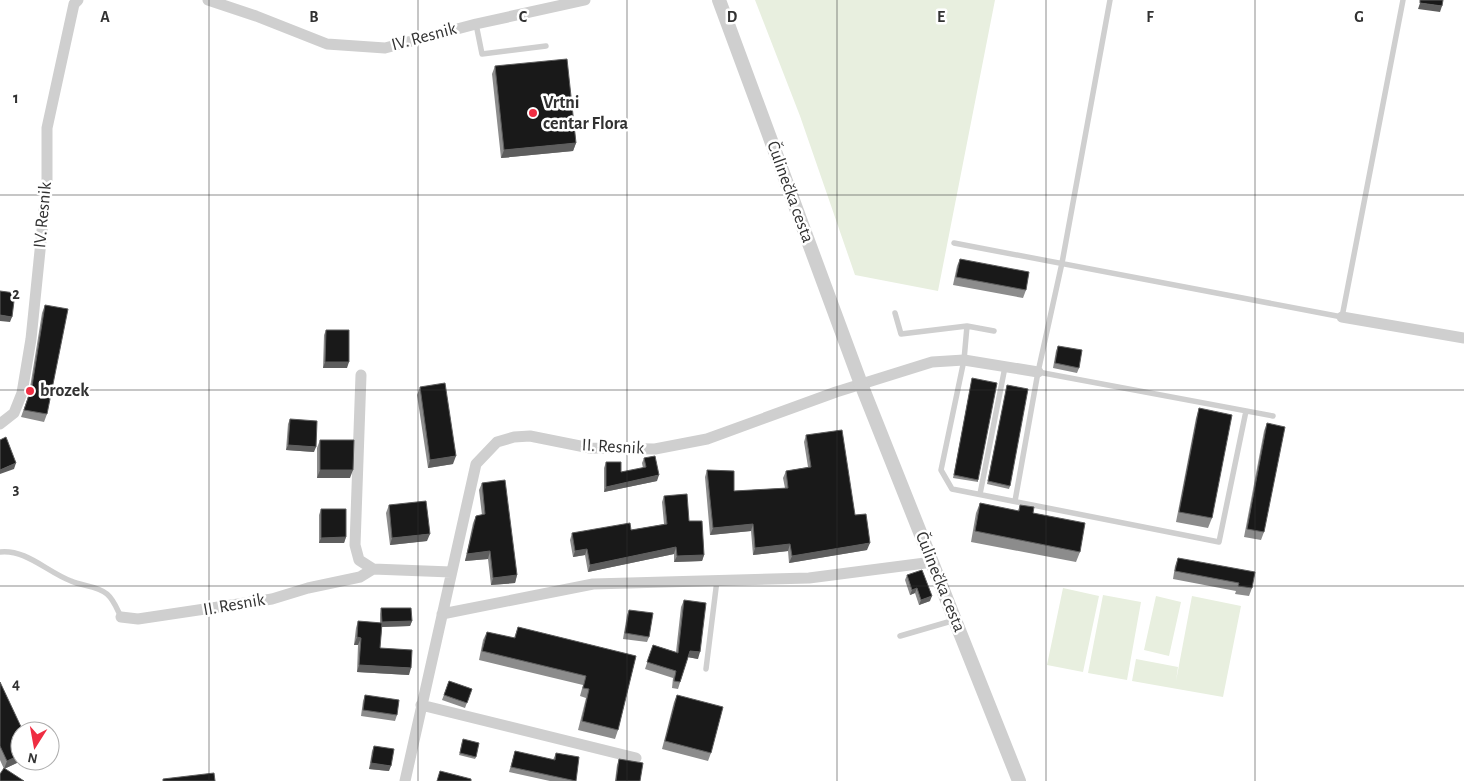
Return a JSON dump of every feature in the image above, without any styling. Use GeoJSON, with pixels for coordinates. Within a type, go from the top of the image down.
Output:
{"type":"FeatureCollection","features":[{"type":"Feature","properties":{"kind":"street","name":"IV. Resnik"},"geometry":{"type":"LineString","coordinates":[[0,424],[14,414],[22,393],[31,339],[47,182],[47,128],[74,4],[78,0]]}},
{"type":"Feature","properties":{"kind":"street","name":"IV. Resnik"},"geometry":{"type":"LineString","coordinates":[[208,0],[256,16],[327,44],[385,48],[476,24],[585,0]]}},
{"type":"Feature","properties":{"kind":"street","name":"Čulinečka cesta"},"geometry":{"type":"LineString","coordinates":[[719,0],[861,384],[1019,781]]}},
{"type":"Feature","properties":{"kind":"street"},"geometry":{"type":"LineString","coordinates":[[1342,317],[1464,338]]}},
{"type":"Feature","properties":{"kind":"street"},"geometry":{"type":"LineString","coordinates":[[861,384],[932,362],[964,360],[1038,372]]}},
{"type":"Feature","properties":{"kind":"street"},"geometry":{"type":"LineString","coordinates":[[361,376],[355,545],[359,560],[373,569]]}},
{"type":"Feature","properties":{"kind":"street","name":"II. Resnik"},"geometry":{"type":"LineString","coordinates":[[405,781],[476,464],[497,442],[514,436],[530,436],[590,448],[654,449],[680,445],[707,439],[861,384]]}},
{"type":"Feature","properties":{"kind":"street"},"geometry":{"type":"LineString","coordinates":[[442,614],[593,584],[717,579],[809,578],[933,562]]}},
{"type":"Feature","properties":{"kind":"street","name":"II. Resnik"},"geometry":{"type":"LineString","coordinates":[[121,618],[138,619],[272,599],[308,588],[360,577],[373,569],[451,572]]}},
{"type":"Feature","properties":{"kind":"street"},"geometry":{"type":"LineString","coordinates":[[421,705],[636,758]]}},
{"type":"Feature","properties":{"kind":"lane"},"geometry":{"type":"LineString","coordinates":[[1014,501],[1038,372],[1062,263],[1110,0]]}},
{"type":"Feature","properties":{"kind":"lane"},"geometry":{"type":"LineString","coordinates":[[954,243],[1342,317],[1403,0]]}},
{"type":"Feature","properties":{"kind":"lane"},"geometry":{"type":"LineString","coordinates":[[476,24],[482,54],[546,46]]}},
{"type":"Feature","properties":{"kind":"lane"},"geometry":{"type":"LineString","coordinates":[[895,313],[901,334],[967,326],[994,331]]}},
{"type":"Feature","properties":{"kind":"lane"},"geometry":{"type":"LineString","coordinates":[[967,326],[964,360],[941,470],[952,489],[1219,542],[1246,411]]}},
{"type":"Feature","properties":{"kind":"lane"},"geometry":{"type":"LineString","coordinates":[[980,494],[1005,367]]}},
{"type":"Feature","properties":{"kind":"lane"},"geometry":{"type":"LineString","coordinates":[[1038,372],[1273,416]]}},
{"type":"Feature","properties":{"kind":"lane"},"geometry":{"type":"LineString","coordinates":[[0,552],[11,551],[26,557],[59,577],[101,590],[114,602],[121,618]]}},
{"type":"Feature","properties":{"kind":"lane"},"geometry":{"type":"LineString","coordinates":[[706,669],[717,579]]}},
{"type":"Feature","properties":{"kind":"lane"},"geometry":{"type":"LineString","coordinates":[[900,636],[955,620]]}},
{"type":"Feature","properties":{"kind":"green space"},"geometry":{"type":"Polygon","coordinates":[[[755,0],[995,0],[938,291],[855,275],[800,116],[755,0]]]}},
{"type":"Feature","properties":{"kind":"green space"},"geometry":{"type":"Polygon","coordinates":[[[1063,588],[1099,596],[1083,672],[1047,665],[1063,588]]]}},
{"type":"Feature","properties":{"kind":"green space"},"geometry":{"type":"Polygon","coordinates":[[[1103,595],[1141,602],[1127,680],[1088,673],[1103,595]]]}},
{"type":"Feature","properties":{"kind":"green space"},"geometry":{"type":"Polygon","coordinates":[[[1156,596],[1181,602],[1169,656],[1144,650],[1156,596]]]}},
{"type":"Feature","properties":{"kind":"green space"},"geometry":{"type":"Polygon","coordinates":[[[1192,596],[1241,606],[1223,697],[1132,681],[1136,659],[1178,667],[1176,681],[1192,596]]]}},
{"type":"Feature","properties":{"kind":"building"},"geometry":{"type":"Polygon","coordinates":[[[1420,0],[1443,0],[1442,6],[1420,3],[1420,0]]]}},
{"type":"Feature","properties":{"kind":"building"},"geometry":{"type":"Polygon","coordinates":[[[567,59],[576,143],[504,150],[495,66],[567,59]]]}},
{"type":"Feature","properties":{"kind":"building"},"geometry":{"type":"Polygon","coordinates":[[[960,259],[1029,272],[1026,290],[956,277],[960,259]]]}},
{"type":"Feature","properties":{"kind":"building"},"geometry":{"type":"Polygon","coordinates":[[[0,291],[15,293],[12,317],[0,315],[0,291]]]}},
{"type":"Feature","properties":{"kind":"building"},"geometry":{"type":"Polygon","coordinates":[[[45,305],[68,309],[47,414],[24,410],[32,386],[45,305]]]}},
{"type":"Feature","properties":{"kind":"building"},"geometry":{"type":"Polygon","coordinates":[[[326,330],[349,330],[349,362],[325,362],[326,330]]]}},
{"type":"Feature","properties":{"kind":"building"},"geometry":{"type":"Polygon","coordinates":[[[1058,346],[1082,350],[1079,368],[1055,363],[1058,346]]]}},
{"type":"Feature","properties":{"kind":"building"},"geometry":{"type":"Polygon","coordinates":[[[972,378],[997,383],[978,480],[954,475],[972,378]]]}},
{"type":"Feature","properties":{"kind":"building"},"geometry":{"type":"Polygon","coordinates":[[[445,383],[456,456],[430,460],[420,387],[445,383]]]}},
{"type":"Feature","properties":{"kind":"building"},"geometry":{"type":"Polygon","coordinates":[[[1007,385],[1028,389],[1010,486],[988,481],[1007,385]]]}},
{"type":"Feature","properties":{"kind":"building"},"geometry":{"type":"Polygon","coordinates":[[[1199,408],[1232,415],[1212,518],[1179,512],[1199,408]]]}},
{"type":"Feature","properties":{"kind":"building"},"geometry":{"type":"Polygon","coordinates":[[[290,419],[317,421],[316,447],[288,445],[290,419]]]}},
{"type":"Feature","properties":{"kind":"building"},"geometry":{"type":"Polygon","coordinates":[[[1267,423],[1285,427],[1264,532],[1247,529],[1267,423]]]}},
{"type":"Feature","properties":{"kind":"building"},"geometry":{"type":"Polygon","coordinates":[[[842,430],[855,515],[866,514],[870,543],[792,556],[790,544],[755,548],[753,524],[713,528],[707,470],[734,471],[734,491],[788,488],[786,471],[811,467],[806,435],[842,430]]]}},
{"type":"Feature","properties":{"kind":"building"},"geometry":{"type":"Polygon","coordinates":[[[6,437],[16,463],[0,470],[0,440],[6,437]]]}},
{"type":"Feature","properties":{"kind":"building"},"geometry":{"type":"Polygon","coordinates":[[[320,440],[354,440],[353,470],[320,470],[320,440]]]}},
{"type":"Feature","properties":{"kind":"building"},"geometry":{"type":"Polygon","coordinates":[[[655,456],[659,475],[606,487],[606,462],[621,462],[621,472],[646,467],[644,458],[655,456]]]}},
{"type":"Feature","properties":{"kind":"building"},"geometry":{"type":"Polygon","coordinates":[[[505,480],[517,575],[493,578],[490,551],[467,554],[476,516],[485,514],[482,483],[505,480]]]}},
{"type":"Feature","properties":{"kind":"building"},"geometry":{"type":"Polygon","coordinates":[[[687,494],[689,521],[702,521],[704,555],[677,556],[676,547],[590,565],[587,549],[575,551],[572,533],[630,523],[631,530],[667,524],[664,496],[687,494]]]}},
{"type":"Feature","properties":{"kind":"building"},"geometry":{"type":"Polygon","coordinates":[[[426,501],[430,534],[392,538],[389,505],[426,501]]]}},
{"type":"Feature","properties":{"kind":"building"},"geometry":{"type":"Polygon","coordinates":[[[980,503],[1019,511],[1020,505],[1034,507],[1033,513],[1085,523],[1080,552],[975,531],[980,503]]]}},
{"type":"Feature","properties":{"kind":"building"},"geometry":{"type":"Polygon","coordinates":[[[321,509],[346,509],[346,537],[321,538],[321,509]]]}},
{"type":"Feature","properties":{"kind":"building"},"geometry":{"type":"Polygon","coordinates":[[[1178,558],[1255,572],[1252,588],[1238,586],[1239,583],[1175,571],[1178,558]]]}},
{"type":"Feature","properties":{"kind":"building"},"geometry":{"type":"Polygon","coordinates":[[[922,570],[932,596],[921,600],[917,588],[912,590],[907,575],[922,570]]]}},
{"type":"Feature","properties":{"kind":"building"},"geometry":{"type":"Polygon","coordinates":[[[684,600],[706,603],[700,652],[690,651],[680,682],[674,681],[676,671],[647,662],[653,645],[678,653],[684,600]]]}},
{"type":"Feature","properties":{"kind":"building"},"geometry":{"type":"Polygon","coordinates":[[[381,608],[411,608],[412,621],[382,622],[381,608]]]}},
{"type":"Feature","properties":{"kind":"building"},"geometry":{"type":"Polygon","coordinates":[[[629,610],[653,613],[649,637],[625,633],[629,610]]]}},
{"type":"Feature","properties":{"kind":"building"},"geometry":{"type":"Polygon","coordinates":[[[358,621],[382,623],[380,648],[412,650],[411,668],[359,665],[361,638],[357,637],[358,621]]]}},
{"type":"Feature","properties":{"kind":"building"},"geometry":{"type":"Polygon","coordinates":[[[518,627],[636,656],[618,730],[582,721],[589,689],[583,688],[586,676],[482,651],[487,632],[515,638],[518,627]]]}},
{"type":"Feature","properties":{"kind":"building"},"geometry":{"type":"Polygon","coordinates":[[[449,681],[472,689],[467,703],[444,695],[449,681]]]}},
{"type":"Feature","properties":{"kind":"building"},"geometry":{"type":"Polygon","coordinates":[[[0,682],[18,721],[10,721],[10,760],[7,761],[0,746],[0,682]]]}},
{"type":"Feature","properties":{"kind":"building"},"geometry":{"type":"Polygon","coordinates":[[[365,695],[399,700],[397,715],[363,710],[365,695]]]}},
{"type":"Feature","properties":{"kind":"building"},"geometry":{"type":"Polygon","coordinates":[[[677,695],[723,707],[711,753],[665,741],[677,695]]]}},
{"type":"Feature","properties":{"kind":"building"},"geometry":{"type":"Polygon","coordinates":[[[463,739],[479,743],[476,757],[460,753],[463,739]]]}},
{"type":"Feature","properties":{"kind":"building"},"geometry":{"type":"Polygon","coordinates":[[[374,746],[394,749],[391,766],[371,763],[374,746]]]}},
{"type":"Feature","properties":{"kind":"building"},"geometry":{"type":"Polygon","coordinates":[[[515,751],[555,760],[556,753],[579,757],[576,781],[511,767],[515,751]]]}},
{"type":"Feature","properties":{"kind":"building"},"geometry":{"type":"Polygon","coordinates":[[[619,759],[643,763],[640,781],[616,781],[619,759]]]}},
{"type":"Feature","properties":{"kind":"building"},"geometry":{"type":"Polygon","coordinates":[[[4,768],[24,781],[0,781],[0,774],[4,768]]]}},
{"type":"Feature","properties":{"kind":"building"},"geometry":{"type":"Polygon","coordinates":[[[440,771],[471,779],[471,781],[437,781],[440,771]]]}},
{"type":"Feature","properties":{"kind":"building"},"geometry":{"type":"Polygon","coordinates":[[[214,773],[215,781],[163,781],[163,779],[214,773]]]}},
{"type":"Feature","properties":{"kind":"place","name":"Vrtni centar Flora"},"geometry":{"type":"Point","coordinates":[533,113]}},
{"type":"Feature","properties":{"kind":"place","name":"brozek"},"geometry":{"type":"Point","coordinates":[30,391]}}]}
